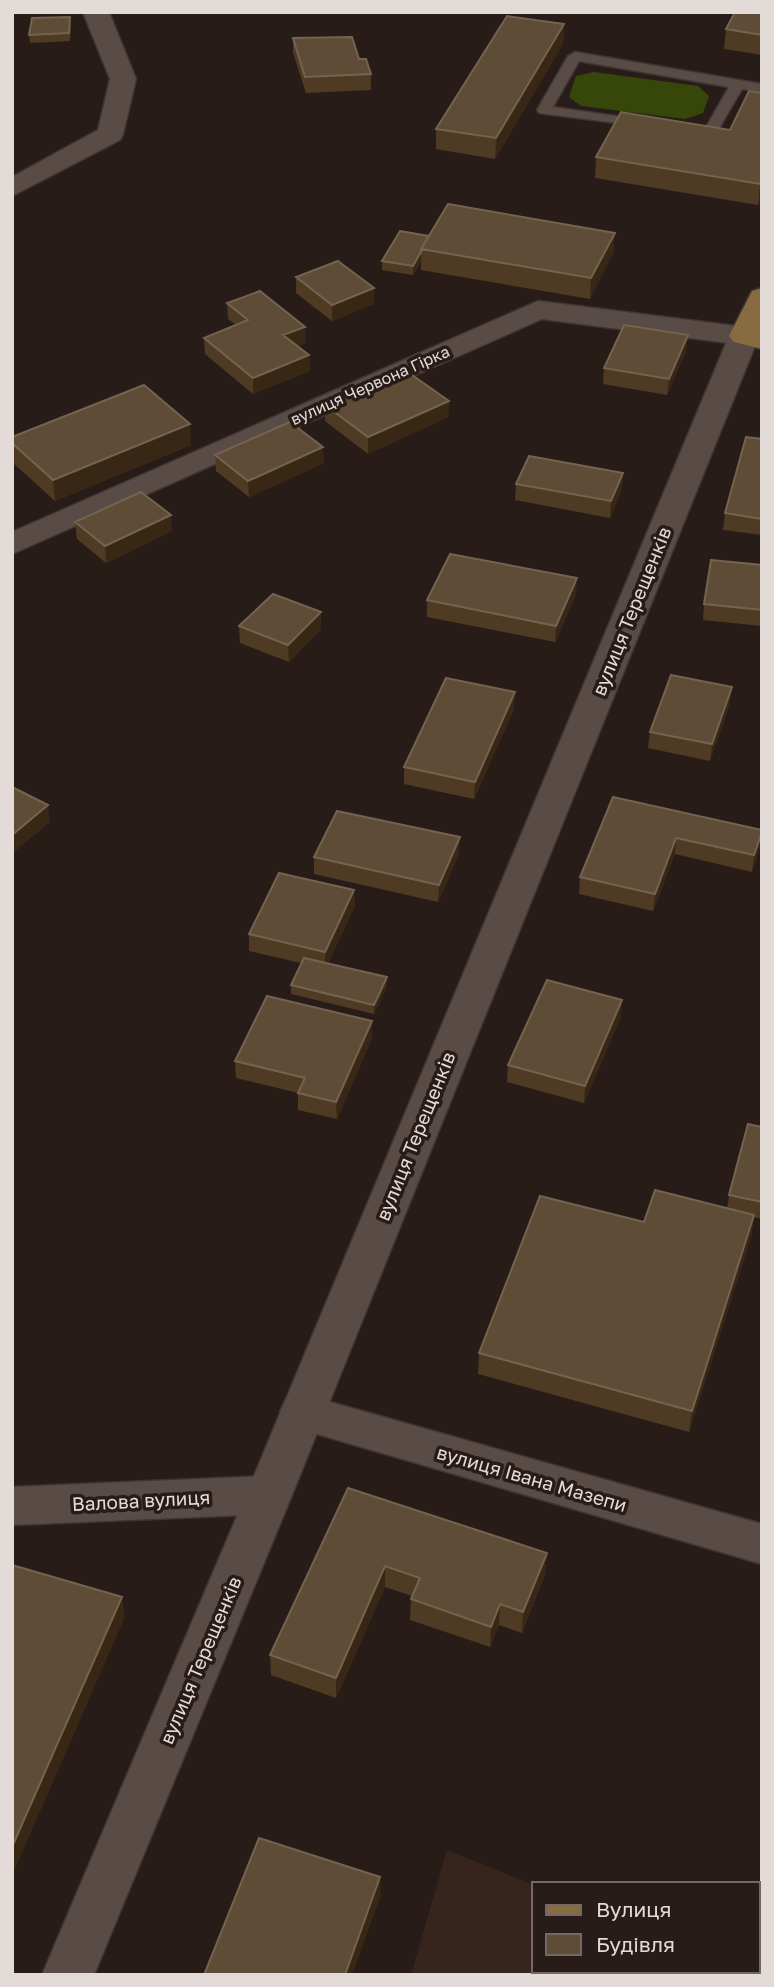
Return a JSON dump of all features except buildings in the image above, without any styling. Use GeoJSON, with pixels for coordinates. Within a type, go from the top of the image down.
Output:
{"type":"FeatureCollection","features":[{"type":"Feature","properties":{"kind":"main road","name":"вулиця Терещенків"},"geometry":{"type":"LineString","coordinates":[[753,338],[762,297]]}},
{"type":"Feature","properties":{"kind":"street"},"geometry":{"type":"LineString","coordinates":[[12,188],[110,134],[123,79],[96,12]]}},
{"type":"Feature","properties":{"kind":"street","name":"вулиця Червона Гірка"},"geometry":{"type":"LineString","coordinates":[[12,544],[538,310],[753,338]]}},
{"type":"Feature","properties":{"kind":"street","name":"вулиця Терещенків"},"geometry":{"type":"LineString","coordinates":[[68,1975],[753,338]]}},
{"type":"Feature","properties":{"kind":"street","name":"вулиця Івана Мазепи"},"geometry":{"type":"LineString","coordinates":[[302,1412],[762,1545]]}},
{"type":"Feature","properties":{"kind":"street","name":"Валова вулиця"},"geometry":{"type":"LineString","coordinates":[[12,1506],[269,1495]]}},
{"type":"Feature","properties":{"kind":"lane"},"geometry":{"type":"LineString","coordinates":[[737,85],[709,134],[544,110],[575,56],[762,88]]}},
{"type":"Feature","properties":{"kind":"shaded area"},"geometry":{"type":"Polygon","coordinates":[[[447,1850],[532,1884],[532,1973],[760,1975],[411,1975],[447,1850]]]}},
{"type":"Feature","properties":{"kind":"green space"},"geometry":{"type":"Polygon","coordinates":[[[594,72],[698,86],[709,96],[703,113],[685,119],[581,106],[569,97],[576,76],[594,72]]]}}]}
